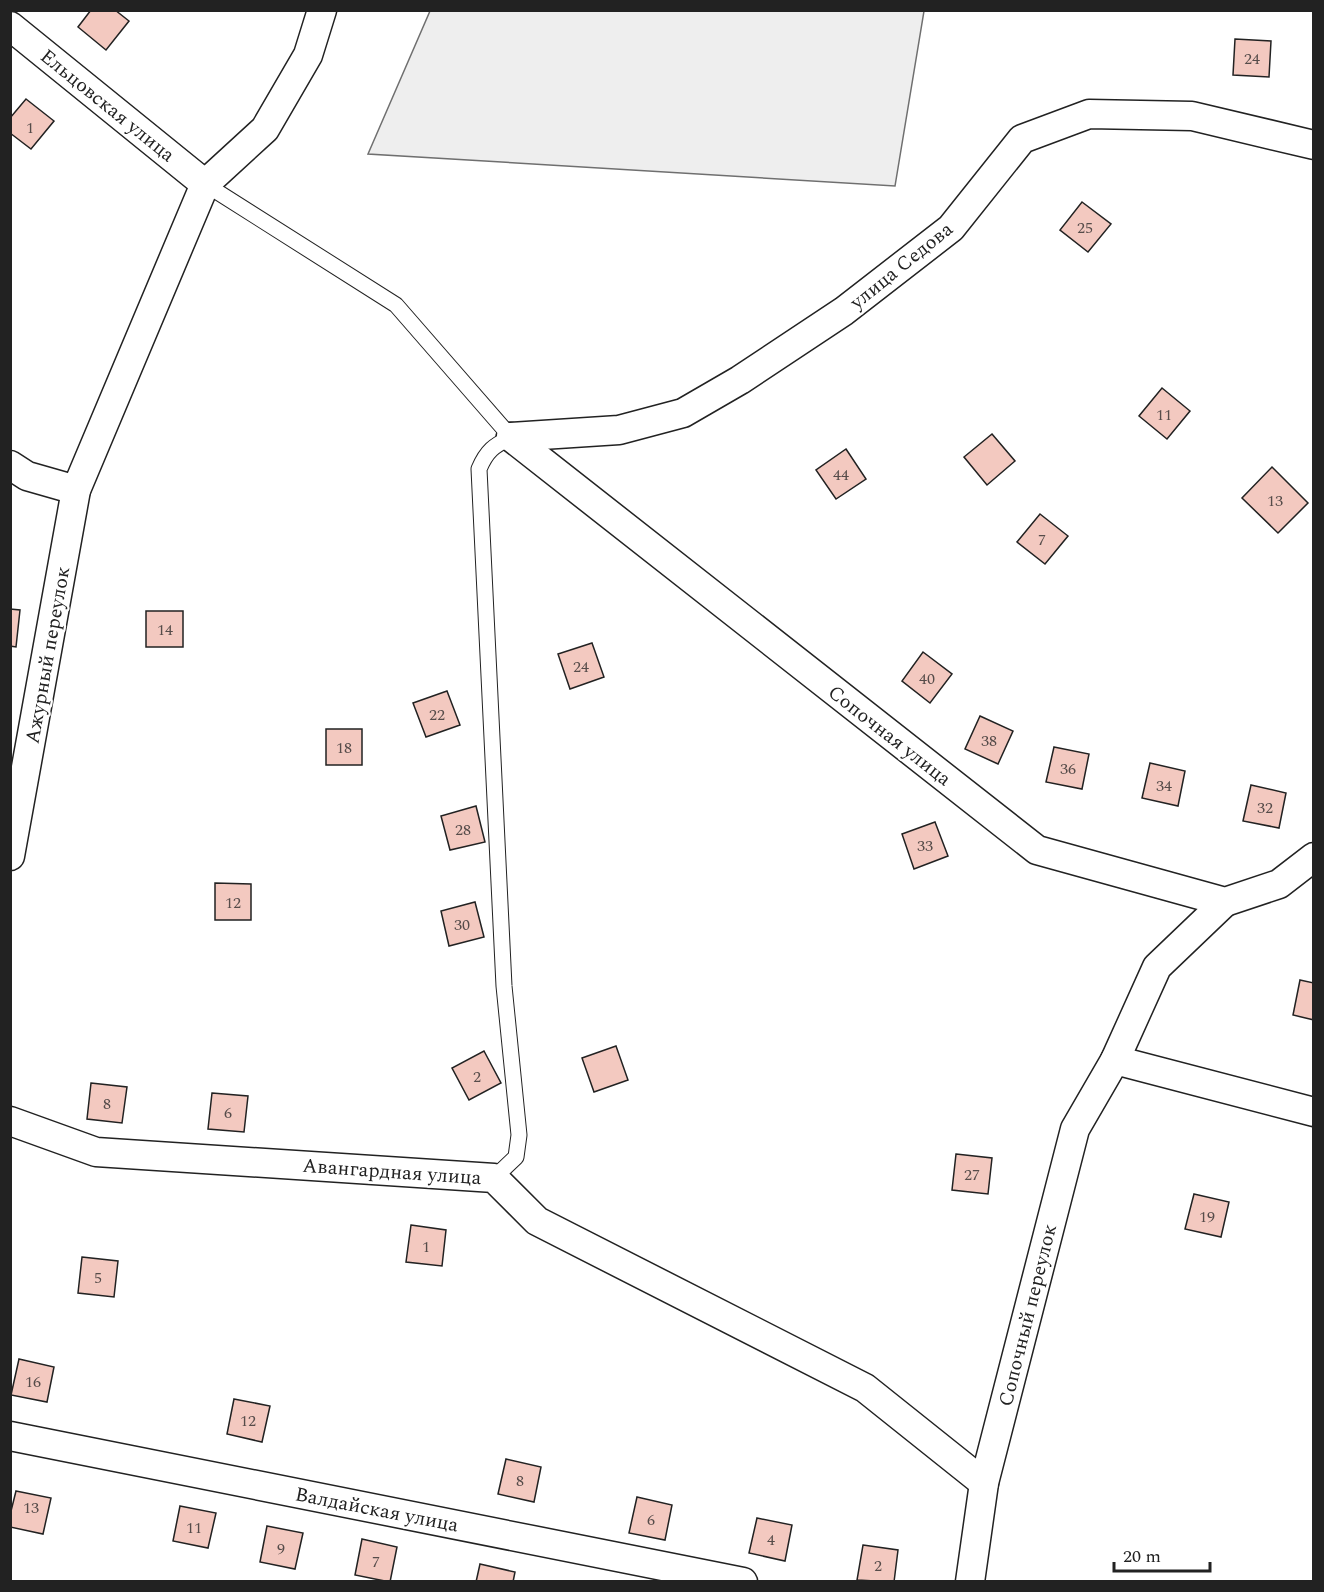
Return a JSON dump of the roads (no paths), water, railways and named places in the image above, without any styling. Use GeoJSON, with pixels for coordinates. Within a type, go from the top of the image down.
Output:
{"type":"FeatureCollection","features":[{"type":"Feature","properties":{"kind":"street"},"geometry":{"type":"LineString","coordinates":[[205,184],[265,129],[308,55],[322,10]]}},
{"type":"Feature","properties":{"kind":"street","name":"Ельцовская улица"},"geometry":{"type":"LineString","coordinates":[[10,26],[205,184]]}},
{"type":"Feature","properties":{"kind":"street","name":"улица Седова"},"geometry":{"type":"LineString","coordinates":[[511,437],[619,430],[683,413],[740,380],[844,311],[951,228],[1022,139],[1089,114],[1192,116],[1314,145]]}},
{"type":"Feature","properties":{"kind":"street","name":"Ажурный переулок"},"geometry":{"type":"LineString","coordinates":[[10,856],[76,490],[205,184]]}},
{"type":"Feature","properties":{"kind":"street","name":"Сопочная улица"},"geometry":{"type":"LineString","coordinates":[[511,437],[1037,850],[1225,902]]}},
{"type":"Feature","properties":{"kind":"street"},"geometry":{"type":"LineString","coordinates":[[10,465],[27,476],[76,490]]}},
{"type":"Feature","properties":{"kind":"street"},"geometry":{"type":"LineString","coordinates":[[1225,902],[1279,884],[1314,857]]}},
{"type":"Feature","properties":{"kind":"street","name":"Сопочный переулок"},"geometry":{"type":"LineString","coordinates":[[970,1581],[984,1483],[1075,1129],[1115,1060],[1157,967],[1225,902]]}},
{"type":"Feature","properties":{"kind":"street"},"geometry":{"type":"LineString","coordinates":[[1115,1060],[1314,1112]]}},
{"type":"Feature","properties":{"kind":"street","name":"Авангардная улица"},"geometry":{"type":"LineString","coordinates":[[10,1121],[96,1152],[494,1178],[537,1221],[865,1388],[984,1483]]}},
{"type":"Feature","properties":{"kind":"street","name":"Валдайская улица"},"geometry":{"type":"LineString","coordinates":[[10,1436],[743,1581]]}},
{"type":"Feature","properties":{"kind":"lane"},"geometry":{"type":"LineString","coordinates":[[205,184],[396,305],[511,437],[493,447],[484,457],[479,469],[504,986],[519,1135],[516,1157],[494,1178]]}}]}
